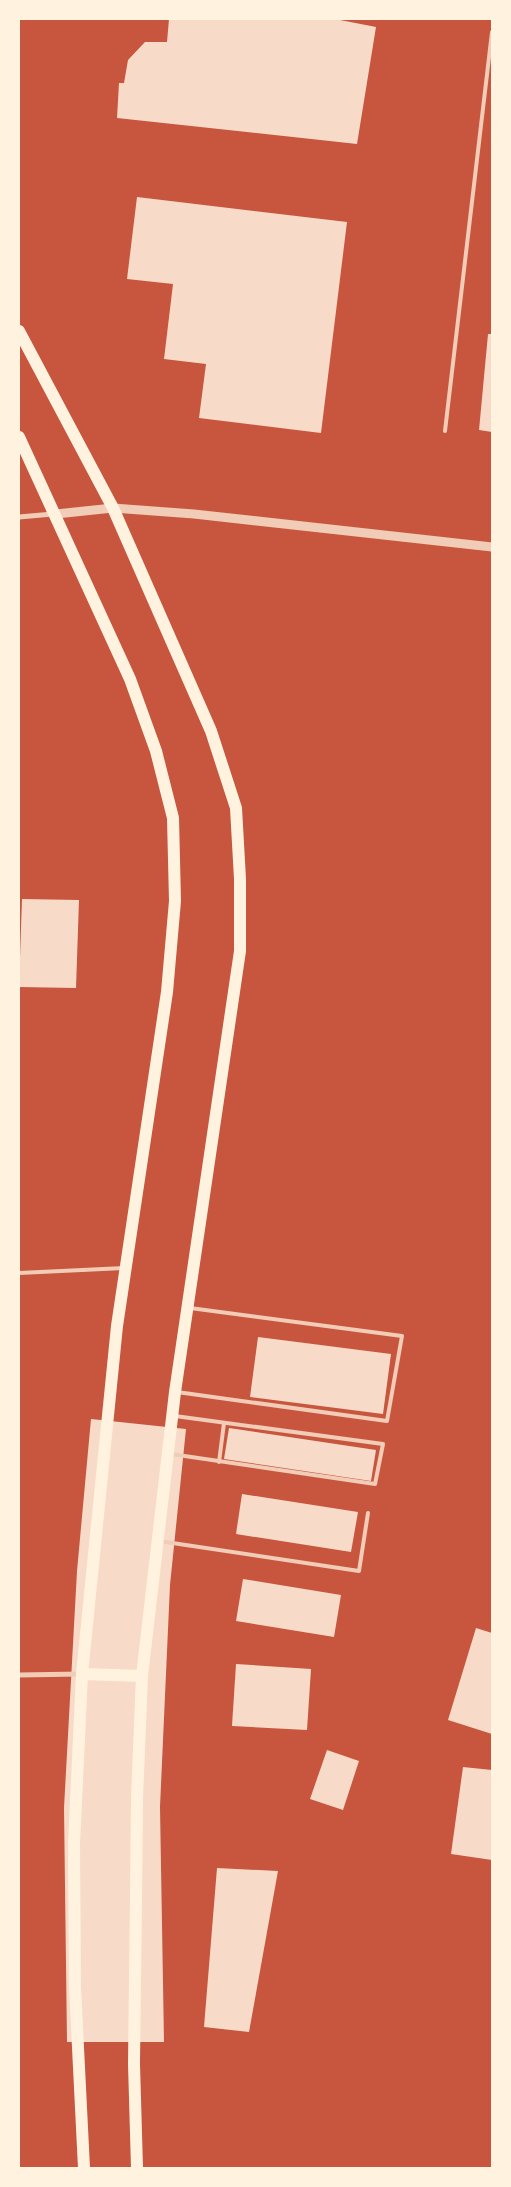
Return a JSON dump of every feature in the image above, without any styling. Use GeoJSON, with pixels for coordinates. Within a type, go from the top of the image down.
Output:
{"type":"FeatureCollection","features":[{"type":"Feature","properties":{"kind":"main road"},"geometry":{"type":"LineString","coordinates":[[19,331],[113,508],[211,731],[236,808],[240,879],[240,951],[175,1392],[142,1676],[135,1908],[134,2064],[136,2168]]}},
{"type":"Feature","properties":{"kind":"main road"},"geometry":{"type":"LineString","coordinates":[[19,436],[130,679],[156,751],[173,818],[175,901],[167,992],[126,1268],[109,1400],[82,1674],[74,1844],[75,1987],[84,2168]]}},
{"type":"Feature","properties":{"kind":"main road"},"geometry":{"type":"LineString","coordinates":[[82,1674],[142,1676]]}},
{"type":"Feature","properties":{"kind":"street"},"geometry":{"type":"LineString","coordinates":[[19,517],[113,508],[204,515],[492,547]]}},
{"type":"Feature","properties":{"kind":"street"},"geometry":{"type":"LineString","coordinates":[[19,1675],[82,1674]]}},
{"type":"Feature","properties":{"kind":"lane"},"geometry":{"type":"LineString","coordinates":[[445,431],[492,32]]}},
{"type":"Feature","properties":{"kind":"lane"},"geometry":{"type":"LineString","coordinates":[[19,1273],[126,1268]]}},
{"type":"Feature","properties":{"kind":"lane"},"geometry":{"type":"LineString","coordinates":[[175,1392],[387,1421],[402,1336],[188,1307]]}},
{"type":"Feature","properties":{"kind":"lane"},"geometry":{"type":"LineString","coordinates":[[168,1454],[375,1484],[383,1444],[173,1416]]}},
{"type":"Feature","properties":{"kind":"lane"},"geometry":{"type":"LineString","coordinates":[[219,1462],[224,1423]]}},
{"type":"Feature","properties":{"kind":"lane"},"geometry":{"type":"LineString","coordinates":[[157,1540],[359,1571],[368,1513]]}},
{"type":"Feature","properties":{"kind":"building"},"geometry":{"type":"Polygon","coordinates":[[[169,19],[335,19],[376,27],[357,144],[117,118],[119,83],[124,83],[128,60],[145,42],[167,42],[169,19]]]}},
{"type":"Feature","properties":{"kind":"building"},"geometry":{"type":"Polygon","coordinates":[[[137,197],[347,222],[321,433],[199,418],[206,364],[164,359],[173,284],[127,279],[137,197]]]}},
{"type":"Feature","properties":{"kind":"building"},"geometry":{"type":"Polygon","coordinates":[[[488,334],[492,334],[492,432],[479,430],[488,334]]]}},
{"type":"Feature","properties":{"kind":"building"},"geometry":{"type":"Polygon","coordinates":[[[22,899],[79,900],[76,988],[19,987],[22,899]]]}},
{"type":"Feature","properties":{"kind":"building"},"geometry":{"type":"Polygon","coordinates":[[[258,1337],[391,1354],[383,1414],[250,1397],[258,1337]]]}},
{"type":"Feature","properties":{"kind":"building"},"geometry":{"type":"Polygon","coordinates":[[[91,1419],[186,1429],[170,1585],[160,1807],[164,2042],[67,2042],[64,1808],[77,1571],[91,1419]]]}},
{"type":"Feature","properties":{"kind":"building"},"geometry":{"type":"Polygon","coordinates":[[[229,1428],[376,1450],[371,1481],[224,1459],[229,1428]]]}},
{"type":"Feature","properties":{"kind":"building"},"geometry":{"type":"Polygon","coordinates":[[[242,1494],[358,1512],[351,1552],[236,1534],[242,1494]]]}},
{"type":"Feature","properties":{"kind":"building"},"geometry":{"type":"Polygon","coordinates":[[[243,1579],[341,1595],[334,1637],[236,1621],[243,1579]]]}},
{"type":"Feature","properties":{"kind":"building"},"geometry":{"type":"Polygon","coordinates":[[[476,1628],[492,1633],[492,1734],[448,1720],[476,1628]]]}},
{"type":"Feature","properties":{"kind":"building"},"geometry":{"type":"Polygon","coordinates":[[[236,1664],[311,1669],[307,1730],[232,1726],[236,1664]]]}},
{"type":"Feature","properties":{"kind":"building"},"geometry":{"type":"Polygon","coordinates":[[[327,1750],[359,1761],[343,1810],[310,1799],[327,1750]]]}},
{"type":"Feature","properties":{"kind":"building"},"geometry":{"type":"Polygon","coordinates":[[[463,1767],[492,1770],[492,1860],[451,1854],[463,1767]]]}},
{"type":"Feature","properties":{"kind":"building"},"geometry":{"type":"Polygon","coordinates":[[[217,1868],[278,1871],[249,2032],[204,2027],[217,1868]]]}}]}
